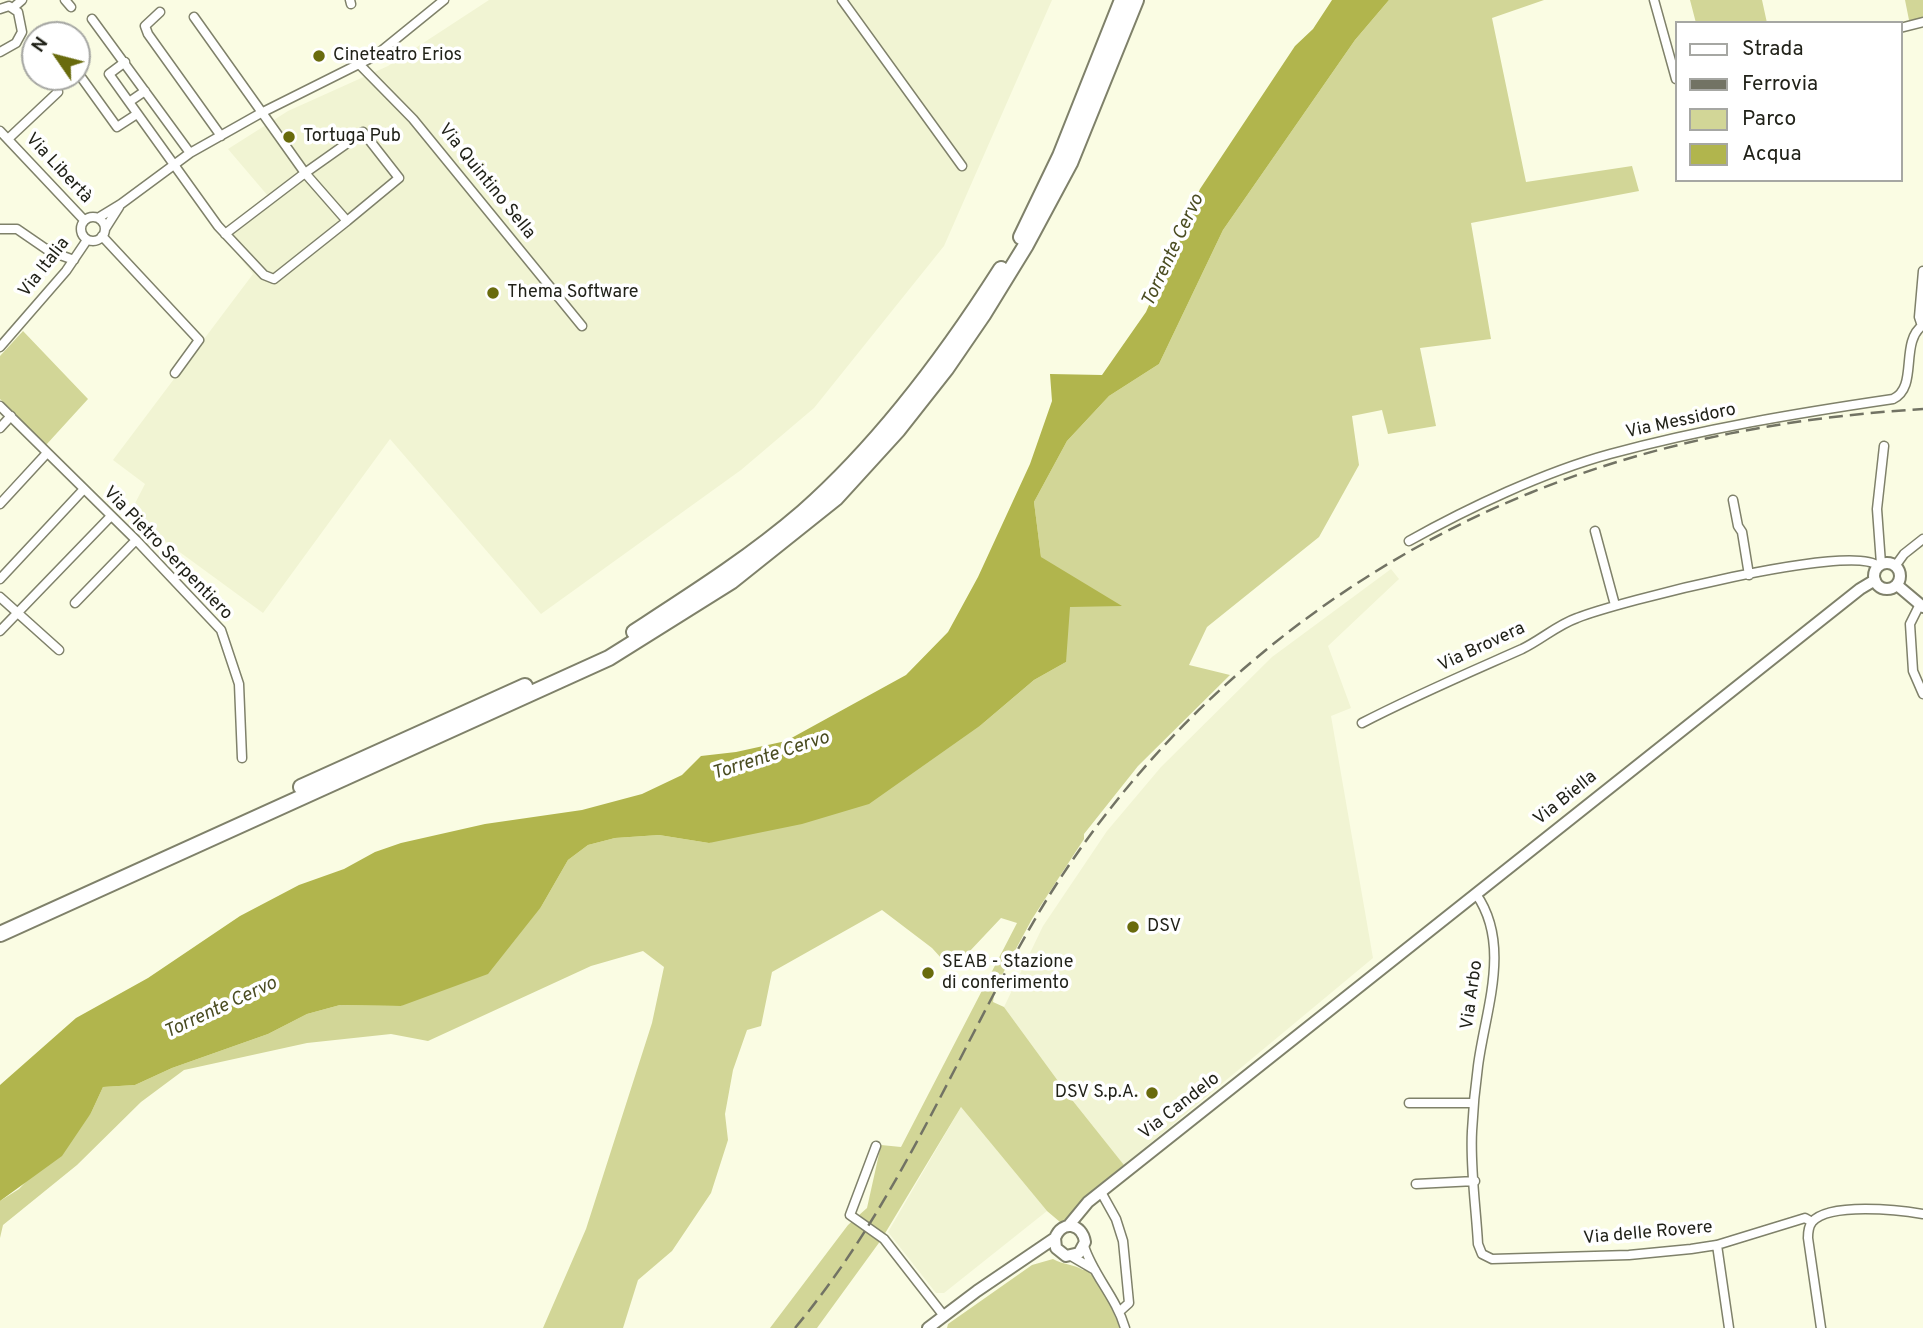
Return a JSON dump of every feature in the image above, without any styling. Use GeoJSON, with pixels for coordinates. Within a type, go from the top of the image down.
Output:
{"type":"FeatureCollection","features":[{"type":"Feature","properties":{"kind":"highway"},"geometry":{"type":"LineString","coordinates":[[0,923],[603,652],[724,572],[802,512],[889,424],[981,300],[1020,237],[1060,156],[1122,0]]}},
{"type":"Feature","properties":{"kind":"highway"},"geometry":{"type":"LineString","coordinates":[[0,934],[609,658],[732,581],[817,514],[836,498],[898,430],[946,369],[983,315],[1026,245],[1070,163],[1136,0]]}},
{"type":"Feature","properties":{"kind":"street"},"geometry":{"type":"LineString","coordinates":[[0,9],[14,7],[22,0]]}},
{"type":"Feature","properties":{"kind":"street"},"geometry":{"type":"LineString","coordinates":[[98,218],[190,153],[261,113],[375,56],[444,0]]}},
{"type":"Feature","properties":{"kind":"street"},"geometry":{"type":"LineString","coordinates":[[842,0],[962,166]]}},
{"type":"Feature","properties":{"kind":"street"},"geometry":{"type":"LineString","coordinates":[[1654,0],[1674,72]]}},
{"type":"Feature","properties":{"kind":"street"},"geometry":{"type":"LineString","coordinates":[[0,52],[16,43],[22,32],[18,12],[14,7]]}},
{"type":"Feature","properties":{"kind":"street"},"geometry":{"type":"LineString","coordinates":[[160,12],[145,26],[148,34],[221,136]]}},
{"type":"Feature","properties":{"kind":"street"},"geometry":{"type":"LineString","coordinates":[[194,17],[304,173],[347,221]]}},
{"type":"Feature","properties":{"kind":"street"},"geometry":{"type":"LineString","coordinates":[[92,19],[190,153]]}},
{"type":"Feature","properties":{"kind":"street"},"geometry":{"type":"LineString","coordinates":[[1902,27],[1923,22]]}},
{"type":"Feature","properties":{"kind":"street"},"geometry":{"type":"LineString","coordinates":[[125,62],[109,74],[225,234],[264,275],[274,279],[399,178],[363,132],[225,234]]}},
{"type":"Feature","properties":{"kind":"street","name":"Via Quintino Sella"},"geometry":{"type":"LineString","coordinates":[[359,64],[413,119],[582,326]]}},
{"type":"Feature","properties":{"kind":"street"},"geometry":{"type":"LineString","coordinates":[[129,102],[145,90]]}},
{"type":"Feature","properties":{"kind":"street"},"geometry":{"type":"LineString","coordinates":[[91,91],[117,127],[137,114]]}},
{"type":"Feature","properties":{"kind":"street","name":"Via Libertà"},"geometry":{"type":"LineString","coordinates":[[8,139],[58,92]]}},
{"type":"Feature","properties":{"kind":"street","name":"Via Libertà"},"geometry":{"type":"LineString","coordinates":[[0,131],[84,220]]}},
{"type":"Feature","properties":{"kind":"street"},"geometry":{"type":"LineString","coordinates":[[121,204],[104,232],[95,241],[87,240],[81,231],[84,220],[90,217],[103,222],[104,232],[200,340],[175,373]]}},
{"type":"Feature","properties":{"kind":"street"},"geometry":{"type":"LineString","coordinates":[[0,229],[17,229],[49,251],[74,260]]}},
{"type":"Feature","properties":{"kind":"street","name":"Via Italia"},"geometry":{"type":"LineString","coordinates":[[0,347],[74,260],[87,240]]}},
{"type":"Feature","properties":{"kind":"street"},"geometry":{"type":"LineString","coordinates":[[1923,271],[1919,317],[1923,326]]}},
{"type":"Feature","properties":{"kind":"street","name":"Via Messidoro"},"geometry":{"type":"LineString","coordinates":[[1409,541],[1446,520],[1516,489],[1608,455],[1738,425],[1893,399],[1900,395],[1905,387],[1913,339],[1917,329],[1923,326]]}},
{"type":"Feature","properties":{"kind":"street","name":"Via Pietro Serpentiero"},"geometry":{"type":"LineString","coordinates":[[0,406],[136,540],[221,630],[239,684],[242,758]]}},
{"type":"Feature","properties":{"kind":"street"},"geometry":{"type":"LineString","coordinates":[[0,428],[10,416]]}},
{"type":"Feature","properties":{"kind":"street"},"geometry":{"type":"LineString","coordinates":[[1880,565],[1889,562],[1896,565],[1901,577],[1897,585],[1890,589],[1883,588],[1875,580],[1875,573],[1880,565],[1877,509],[1884,446]]}},
{"type":"Feature","properties":{"kind":"street"},"geometry":{"type":"LineString","coordinates":[[0,504],[47,453]]}},
{"type":"Feature","properties":{"kind":"street"},"geometry":{"type":"LineString","coordinates":[[0,579],[84,489]]}},
{"type":"Feature","properties":{"kind":"street"},"geometry":{"type":"LineString","coordinates":[[1733,500],[1738,526],[1742,532],[1749,575]]}},
{"type":"Feature","properties":{"kind":"street"},"geometry":{"type":"LineString","coordinates":[[0,631],[111,516]]}},
{"type":"Feature","properties":{"kind":"street"},"geometry":{"type":"LineString","coordinates":[[1595,531],[1615,605]]}},
{"type":"Feature","properties":{"kind":"street"},"geometry":{"type":"LineString","coordinates":[[1896,565],[1904,554],[1923,539]]}},
{"type":"Feature","properties":{"kind":"street"},"geometry":{"type":"LineString","coordinates":[[75,603],[136,540]]}},
{"type":"Feature","properties":{"kind":"street","name":"Via Brovera"},"geometry":{"type":"LineString","coordinates":[[1362,723],[1479,666],[1521,649],[1564,623],[1615,605],[1661,592],[1822,562],[1846,560],[1880,565]]}},
{"type":"Feature","properties":{"kind":"street","name":"Via Biella"},"geometry":{"type":"LineString","coordinates":[[1282,1049],[1860,589],[1875,580]]}},
{"type":"Feature","properties":{"kind":"street"},"geometry":{"type":"LineString","coordinates":[[1897,585],[1921,607],[1910,624],[1913,671],[1923,694]]}},
{"type":"Feature","properties":{"kind":"street"},"geometry":{"type":"LineString","coordinates":[[0,597],[59,650]]}},
{"type":"Feature","properties":{"kind":"street","name":"Via Arbo"},"geometry":{"type":"LineString","coordinates":[[1476,894],[1487,910],[1494,944],[1489,1010],[1478,1066],[1472,1136],[1478,1244],[1482,1254]]}},
{"type":"Feature","properties":{"kind":"street","name":"Via Candelo"},"geometry":{"type":"LineString","coordinates":[[1069,1225],[1088,1202],[1282,1049]]}},
{"type":"Feature","properties":{"kind":"street"},"geometry":{"type":"LineString","coordinates":[[1409,1103],[1474,1103]]}},
{"type":"Feature","properties":{"kind":"street"},"geometry":{"type":"LineString","coordinates":[[876,1146],[850,1215],[884,1238],[944,1315]]}},
{"type":"Feature","properties":{"kind":"street"},"geometry":{"type":"LineString","coordinates":[[1416,1184],[1475,1181]]}},
{"type":"Feature","properties":{"kind":"street"},"geometry":{"type":"LineString","coordinates":[[1101,1192],[1116,1219],[1123,1241],[1129,1307],[1119,1312]]}},
{"type":"Feature","properties":{"kind":"street","name":"Via Candelo"},"geometry":{"type":"LineString","coordinates":[[1084,1234],[1085,1215],[1101,1192]]}},
{"type":"Feature","properties":{"kind":"street","name":"Via delle Rovere"},"geometry":{"type":"LineString","coordinates":[[1482,1254],[1492,1259],[1629,1255],[1717,1245],[1805,1218],[1812,1222],[1828,1214],[1852,1210],[1888,1209],[1923,1214]]}},
{"type":"Feature","properties":{"kind":"street"},"geometry":{"type":"LineString","coordinates":[[1812,1222],[1808,1229],[1808,1238],[1821,1328]]}},
{"type":"Feature","properties":{"kind":"street"},"geometry":{"type":"LineString","coordinates":[[928,1328],[1055,1238],[1058,1231],[1069,1225],[1084,1234],[1084,1246],[1125,1328]]}},
{"type":"Feature","properties":{"kind":"street"},"geometry":{"type":"LineString","coordinates":[[1055,1238],[1059,1251]]}},
{"type":"Feature","properties":{"kind":"street"},"geometry":{"type":"LineString","coordinates":[[1717,1245],[1729,1328]]}},
{"type":"Feature","properties":{"kind":"street"},"geometry":{"type":"LineString","coordinates":[[1071,1256],[1079,1253],[1084,1246]]}},
{"type":"Feature","properties":{"kind":"street"},"geometry":{"type":"LineString","coordinates":[[1016,1265],[1059,1251],[1095,1271]]}},
{"type":"Feature","properties":{"kind":"shaded area"},"geometry":{"type":"Polygon","coordinates":[[[489,0],[1052,0],[944,246],[814,408],[741,470],[541,614],[390,439],[263,613],[129,515],[145,484],[113,460],[253,274],[222,235],[268,196],[228,149],[288,111],[388,66],[489,0]]]}},
{"type":"Feature","properties":{"kind":"shaded area","name":"DSV S.p.A."},"geometry":{"type":"Polygon","coordinates":[[[1391,569],[1399,579],[1328,646],[1351,708],[1331,716],[1373,958],[1124,1165],[1004,1007],[1043,926],[1107,831],[1161,767],[1272,657],[1391,569]]]}},
{"type":"Feature","properties":{"kind":"shaded area"},"geometry":{"type":"Polygon","coordinates":[[[961,1107],[1047,1211],[944,1293],[936,1293],[888,1232],[961,1107]]]}},
{"type":"Feature","properties":{"kind":"green space"},"geometry":{"type":"Polygon","coordinates":[[[1389,0],[1544,0],[1492,18],[1526,182],[1632,166],[1639,191],[1471,223],[1491,339],[1420,348],[1436,426],[1388,434],[1382,410],[1352,416],[1359,465],[1319,537],[1207,627],[1189,665],[1230,675],[1138,766],[1084,834],[1084,839],[1032,919],[995,988],[993,1002],[1004,1007],[1124,1165],[1084,1197],[1065,1221],[1060,1222],[1047,1211],[961,1107],[881,1240],[817,1328],[770,1328],[848,1225],[867,1208],[881,1145],[901,1147],[1017,923],[1001,918],[952,970],[932,948],[882,910],[772,972],[761,1026],[747,1030],[733,1070],[725,1114],[728,1140],[711,1193],[672,1251],[638,1280],[623,1328],[543,1328],[586,1229],[652,1023],[664,967],[643,951],[591,966],[428,1041],[391,1034],[307,1043],[184,1070],[141,1102],[77,1165],[3,1225],[0,1238],[0,1201],[19,1189],[91,1113],[103,1087],[135,1085],[172,1068],[268,1034],[307,1014],[340,1005],[401,1006],[541,907],[568,860],[588,845],[615,838],[659,835],[709,843],[981,725],[1034,680],[1066,662],[1041,557],[1034,502],[1067,441],[1109,396],[1159,364],[1223,230],[1355,40],[1389,0]]]}},
{"type":"Feature","properties":{"kind":"green space"},"geometry":{"type":"Polygon","coordinates":[[[1690,0],[1762,0],[1767,21],[1695,21],[1690,0]]]}},
{"type":"Feature","properties":{"kind":"green space"},"geometry":{"type":"Polygon","coordinates":[[[1905,0],[1923,0],[1923,22],[1910,25],[1905,0]]]}},
{"type":"Feature","properties":{"kind":"green space"},"geometry":{"type":"Polygon","coordinates":[[[23,331],[88,399],[46,445],[0,399],[0,356],[23,331]]]}},
{"type":"Feature","properties":{"kind":"green space"},"geometry":{"type":"Polygon","coordinates":[[[1053,1259],[1087,1269],[1103,1289],[1120,1328],[947,1328],[948,1324],[1032,1265],[1053,1259]]]}},
{"type":"Feature","properties":{"kind":"water","name":"Torrente Cervo"},"geometry":{"type":"Polygon","coordinates":[[[1332,0],[1389,0],[1355,40],[1223,230],[1159,364],[1109,396],[1067,441],[1034,502],[1041,557],[1122,606],[1070,607],[1066,662],[1034,680],[981,725],[869,804],[802,824],[709,843],[659,835],[615,838],[588,845],[568,860],[541,907],[488,974],[401,1006],[340,1005],[307,1014],[268,1034],[172,1068],[135,1085],[103,1087],[91,1113],[62,1156],[0,1201],[0,1085],[76,1018],[148,978],[240,916],[299,885],[344,869],[375,852],[401,843],[485,824],[582,810],[642,794],[682,775],[701,756],[736,752],[786,741],[906,675],[948,632],[978,577],[1030,464],[1052,401],[1050,374],[1102,375],[1146,312],[1200,189],[1295,46],[1313,29],[1332,0]]]}},
{"type":"Feature","properties":{"kind":"railway"},"geometry":{"type":"LineString","coordinates":[[795,1328],[866,1230],[925,1126],[1008,967],[1038,914],[1083,845],[1134,780],[1189,719],[1250,663],[1315,612],[1383,567],[1455,527],[1577,475],[1625,459],[1723,435],[1823,418],[1923,409]]}},
{"type":"Feature","properties":{"kind":"place","name":"Cineteatro Erios"},"geometry":{"type":"Point","coordinates":[319,56]}},
{"type":"Feature","properties":{"kind":"place","name":"Tortuga Pub"},"geometry":{"type":"Point","coordinates":[289,137]}},
{"type":"Feature","properties":{"kind":"place","name":"Thema Software"},"geometry":{"type":"Point","coordinates":[493,293]}},
{"type":"Feature","properties":{"kind":"place","name":"DSV"},"geometry":{"type":"Point","coordinates":[1133,927]}},
{"type":"Feature","properties":{"kind":"place","name":"SEAB - Stazione di conferimento"},"geometry":{"type":"Point","coordinates":[928,973]}},
{"type":"Feature","properties":{"kind":"place","name":"DSV S.p.A."},"geometry":{"type":"Point","coordinates":[1152,1093]}}]}
